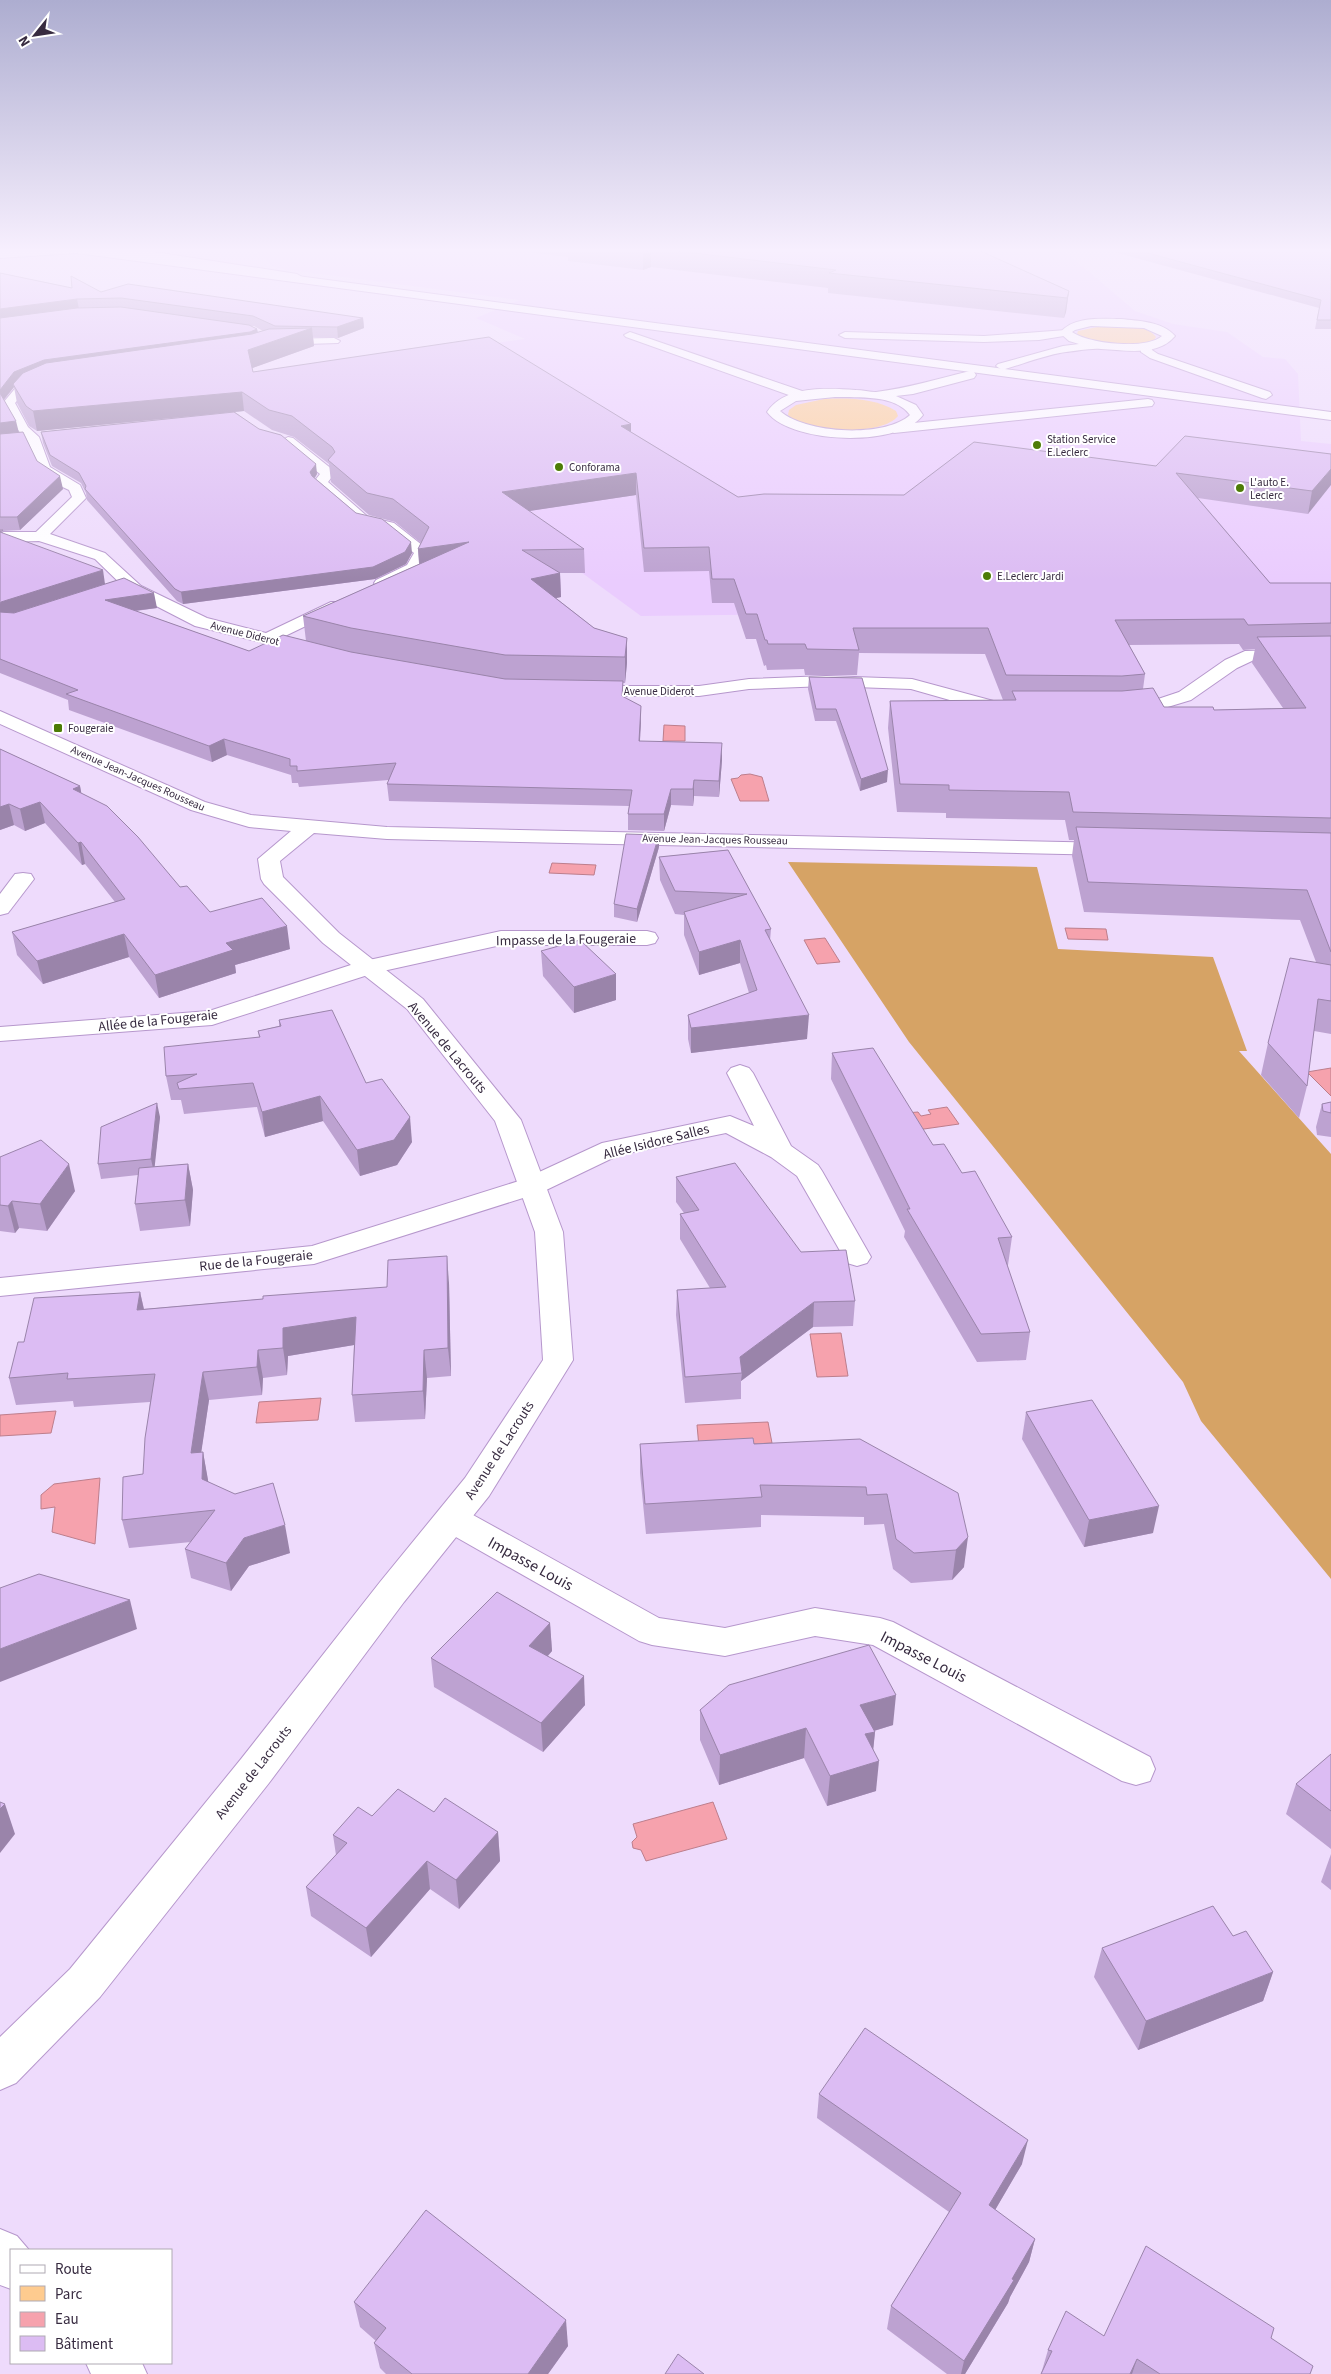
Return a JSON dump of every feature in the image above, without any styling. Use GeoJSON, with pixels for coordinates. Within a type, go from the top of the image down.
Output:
{"type":"FeatureCollection","features":[{"type":"Feature","properties":{"kind":"street"},"geometry":{"type":"LineString","coordinates":[[700,360],[804,396]]}},
{"type":"Feature","properties":{"kind":"street"},"geometry":{"type":"LineString","coordinates":[[908,360],[1331,417]]}},
{"type":"Feature","properties":{"kind":"street"},"geometry":{"type":"LineString","coordinates":[[1002,366],[1024,360]]}},
{"type":"Feature","properties":{"kind":"street"},"geometry":{"type":"LineString","coordinates":[[1165,360],[1254,392],[1331,408]]}},
{"type":"Feature","properties":{"kind":"street"},"geometry":{"type":"LineString","coordinates":[[40,536],[79,498],[75,488],[57,479],[44,469],[37,437],[24,429],[9,403],[22,388],[46,378],[62,375]]}},
{"type":"Feature","properties":{"kind":"street"},"geometry":{"type":"LineString","coordinates":[[869,395],[913,390],[970,375]]}},
{"type":"Feature","properties":{"kind":"street"},"geometry":{"type":"LineString","coordinates":[[1081,383],[1331,408]]}},
{"type":"Feature","properties":{"kind":"street"},"geometry":{"type":"LineString","coordinates":[[895,400],[913,390]]}},
{"type":"Feature","properties":{"kind":"street"},"geometry":{"type":"LineString","coordinates":[[894,429],[915,420],[917,415],[915,409],[895,400],[869,395],[835,393],[804,396],[787,400],[776,406],[773,412],[776,417],[790,425],[819,431],[858,433],[1166,402],[1331,417]]}},
{"type":"Feature","properties":{"kind":"street"},"geometry":{"type":"LineString","coordinates":[[16,439],[37,437]]}},
{"type":"Feature","properties":{"kind":"street"},"geometry":{"type":"LineString","coordinates":[[274,438],[288,442],[328,473],[320,483],[363,520],[389,526],[422,552],[413,568],[370,589]]}},
{"type":"Feature","properties":{"kind":"street","name":"Avenue Diderot"},"geometry":{"type":"LineString","coordinates":[[0,537],[40,536],[100,556],[130,584],[201,622],[324,653]]}},
{"type":"Feature","properties":{"kind":"street"},"geometry":{"type":"LineString","coordinates":[[112,590],[130,584]]}},
{"type":"Feature","properties":{"kind":"street"},"geometry":{"type":"LineString","coordinates":[[267,639],[353,597]]}},
{"type":"Feature","properties":{"kind":"street"},"geometry":{"type":"LineString","coordinates":[[1109,710],[1151,707],[1185,696],[1231,664],[1251,655],[1331,654]]}},
{"type":"Feature","properties":{"kind":"street","name":"Avenue Diderot"},"geometry":{"type":"LineString","coordinates":[[571,690],[699,691],[749,684],[826,681],[912,684],[1004,710],[1024,710]]}},
{"type":"Feature","properties":{"kind":"street","name":"Avenue Jean-Jacques Rousseau"},"geometry":{"type":"LineString","coordinates":[[0,716],[198,806],[249,821],[387,833],[1131,850]]}},
{"type":"Feature","properties":{"kind":"street","name":"Avenue de Lacrouts"},"geometry":{"type":"LineString","coordinates":[[0,2068],[85,1983],[255,1771],[392,1592],[478,1488],[558,1360],[549,1232],[508,1120],[415,1004],[331,938],[272,879],[269,859],[308,827]]}},
{"type":"Feature","properties":{"kind":"street"},"geometry":{"type":"LineString","coordinates":[[0,908],[23,879]]}},
{"type":"Feature","properties":{"kind":"street","name":"Impasse de la Fougeraie"},"geometry":{"type":"LineString","coordinates":[[368,967],[500,938],[647,938]]}},
{"type":"Feature","properties":{"kind":"street","name":"Allée de la Fougeraie"},"geometry":{"type":"LineString","coordinates":[[0,1034],[212,1018],[368,967]]}},
{"type":"Feature","properties":{"kind":"street","name":"Allée Isidore Salles"},"geometry":{"type":"LineString","coordinates":[[740,1073],[780,1151]]}},
{"type":"Feature","properties":{"kind":"street","name":"Allée Isidore Salles"},"geometry":{"type":"LineString","coordinates":[[532,1186],[611,1149],[730,1124],[780,1151],[808,1171],[858,1258]]}},
{"type":"Feature","properties":{"kind":"street","name":"Rue de la Fougeraie"},"geometry":{"type":"LineString","coordinates":[[0,1287],[314,1255],[532,1186]]}},
{"type":"Feature","properties":{"kind":"street","name":"Impasse Louis"},"geometry":{"type":"LineString","coordinates":[[452,1519],[652,1631],[725,1642],[816,1622],[880,1632],[1136,1769]]}},
{"type":"Feature","properties":{"kind":"street"},"geometry":{"type":"LineString","coordinates":[[0,2254],[10,2263]]}},
{"type":"Feature","properties":{"kind":"street"},"geometry":{"type":"LineString","coordinates":[[112,2364],[122,2374]]}},
{"type":"Feature","properties":{"kind":"shaded area"},"geometry":{"type":"Polygon","coordinates":[[[371,360],[1286,360],[1298,374],[1301,441],[1331,444],[1331,607],[641,616],[303,369],[371,360]]]}},
{"type":"Feature","properties":{"kind":"shaded area"},"geometry":{"type":"Polygon","coordinates":[[[788,862],[1037,867],[1058,949],[1213,957],[1247,1051],[1239,1051],[1331,1154],[1331,1579],[1201,1421],[1183,1382],[909,1042],[788,862]]]}},
{"type":"Feature","properties":{"kind":"green space"},"geometry":{"type":"Polygon","coordinates":[[[824,399],[852,399],[879,403],[896,411],[898,416],[889,423],[876,427],[860,430],[843,430],[810,426],[788,415],[789,410],[796,405],[824,399]]]}},
{"type":"Feature","properties":{"kind":"water"},"geometry":{"type":"Polygon","coordinates":[[[664,725],[685,726],[685,741],[663,741],[664,725]]]}},
{"type":"Feature","properties":{"kind":"water"},"geometry":{"type":"Polygon","coordinates":[[[750,774],[762,777],[769,801],[740,801],[731,779],[750,774]]]}},
{"type":"Feature","properties":{"kind":"water"},"geometry":{"type":"Polygon","coordinates":[[[552,863],[596,865],[594,875],[549,873],[552,863]]]}},
{"type":"Feature","properties":{"kind":"water"},"geometry":{"type":"Polygon","coordinates":[[[1065,928],[1106,929],[1108,940],[1068,939],[1065,928]]]}},
{"type":"Feature","properties":{"kind":"water"},"geometry":{"type":"Polygon","coordinates":[[[825,938],[840,962],[817,964],[804,940],[825,938]]]}},
{"type":"Feature","properties":{"kind":"water"},"geometry":{"type":"Polygon","coordinates":[[[1331,1068],[1331,1096],[1307,1072],[1331,1068]]]}},
{"type":"Feature","properties":{"kind":"water"},"geometry":{"type":"Polygon","coordinates":[[[947,1107],[959,1124],[917,1130],[906,1113],[918,1112],[921,1116],[931,1114],[928,1110],[947,1107]]]}},
{"type":"Feature","properties":{"kind":"water"},"geometry":{"type":"Polygon","coordinates":[[[841,1333],[848,1376],[817,1377],[810,1334],[841,1333]]]}},
{"type":"Feature","properties":{"kind":"water"},"geometry":{"type":"Polygon","coordinates":[[[321,1398],[318,1420],[256,1423],[259,1402],[321,1398]]]}},
{"type":"Feature","properties":{"kind":"water"},"geometry":{"type":"Polygon","coordinates":[[[56,1411],[51,1433],[0,1436],[0,1415],[56,1411]]]}},
{"type":"Feature","properties":{"kind":"water"},"geometry":{"type":"Polygon","coordinates":[[[768,1422],[772,1443],[699,1447],[697,1425],[768,1422]]]}},
{"type":"Feature","properties":{"kind":"water"},"geometry":{"type":"Polygon","coordinates":[[[100,1478],[95,1544],[52,1532],[55,1507],[41,1509],[41,1495],[54,1484],[100,1478]]]}},
{"type":"Feature","properties":{"kind":"water"},"geometry":{"type":"Polygon","coordinates":[[[713,1802],[727,1839],[646,1861],[641,1850],[633,1848],[632,1842],[637,1837],[633,1824],[713,1802]]]}},
{"type":"Feature","properties":{"kind":"building"},"geometry":{"type":"Polygon","coordinates":[[[0,360],[46,360],[14,372],[0,390],[0,360]]]}},
{"type":"Feature","properties":{"kind":"building"},"geometry":{"type":"Polygon","coordinates":[[[69,360],[250,360],[253,372],[335,360],[526,360],[631,424],[621,426],[738,497],[764,494],[904,495],[974,442],[1156,466],[1185,436],[1331,454],[1331,469],[1312,491],[1176,473],[1270,583],[1331,583],[1331,623],[1248,625],[1244,619],[1115,620],[1145,674],[1122,676],[1006,675],[988,628],[853,628],[859,650],[807,649],[805,644],[768,644],[757,614],[746,614],[734,579],[712,579],[709,547],[644,548],[636,473],[502,492],[584,549],[522,550],[560,573],[531,579],[594,628],[627,638],[625,657],[505,655],[351,628],[303,616],[469,542],[418,549],[429,527],[393,499],[367,493],[328,460],[335,452],[332,447],[292,416],[269,410],[242,392],[33,411],[26,406],[13,384],[23,373],[46,363],[69,360]]]}},
{"type":"Feature","properties":{"kind":"building"},"geometry":{"type":"Polygon","coordinates":[[[0,393],[16,421],[0,423],[0,393]]]}},
{"type":"Feature","properties":{"kind":"building"},"geometry":{"type":"Polygon","coordinates":[[[234,412],[259,429],[281,435],[316,464],[310,472],[312,476],[356,513],[382,519],[411,542],[405,552],[373,567],[181,592],[175,589],[85,489],[86,486],[79,473],[50,455],[41,432],[234,412]]]}},
{"type":"Feature","properties":{"kind":"building"},"geometry":{"type":"Polygon","coordinates":[[[23,432],[37,461],[60,476],[17,517],[0,517],[0,434],[23,432]]]}},
{"type":"Feature","properties":{"kind":"building"},"geometry":{"type":"Polygon","coordinates":[[[0,532],[103,570],[1,602],[0,604],[0,532]]]}},
{"type":"Feature","properties":{"kind":"building"},"geometry":{"type":"Polygon","coordinates":[[[124,578],[154,593],[105,600],[249,651],[283,635],[351,652],[505,679],[623,681],[622,696],[641,706],[639,741],[722,743],[719,781],[694,780],[693,789],[671,789],[664,814],[628,814],[632,790],[387,784],[396,763],[297,771],[297,766],[290,766],[290,759],[224,739],[209,746],[66,694],[78,690],[0,659],[0,612],[14,613],[124,578]]]}},
{"type":"Feature","properties":{"kind":"building"},"geometry":{"type":"Polygon","coordinates":[[[1331,636],[1331,818],[1073,812],[1069,792],[949,790],[949,785],[900,784],[890,701],[1016,700],[1012,691],[1122,691],[1153,688],[1164,707],[1213,707],[1214,710],[1306,708],[1257,637],[1331,636]]]}},
{"type":"Feature","properties":{"kind":"building"},"geometry":{"type":"Polygon","coordinates":[[[809,677],[862,678],[888,770],[861,779],[836,709],[816,709],[809,677]]]}},
{"type":"Feature","properties":{"kind":"building"},"geometry":{"type":"Polygon","coordinates":[[[0,749],[80,786],[73,789],[107,806],[138,837],[180,887],[187,886],[210,912],[262,898],[287,926],[226,943],[233,950],[155,975],[124,934],[37,961],[12,932],[125,899],[81,842],[78,843],[40,802],[20,809],[9,804],[0,807],[0,749]]]}},
{"type":"Feature","properties":{"kind":"building"},"geometry":{"type":"Polygon","coordinates":[[[1076,827],[1331,833],[1331,952],[1307,890],[1088,882],[1076,827]]]}},
{"type":"Feature","properties":{"kind":"building"},"geometry":{"type":"Polygon","coordinates":[[[626,834],[659,835],[637,909],[614,904],[626,834]]]}},
{"type":"Feature","properties":{"kind":"building"},"geometry":{"type":"Polygon","coordinates":[[[728,850],[771,929],[765,930],[809,1015],[691,1028],[688,1015],[757,990],[740,940],[699,952],[684,912],[747,894],[675,891],[659,857],[728,850]]]}},
{"type":"Feature","properties":{"kind":"building"},"geometry":{"type":"Polygon","coordinates":[[[580,940],[616,974],[574,987],[541,951],[580,940]]]}},
{"type":"Feature","properties":{"kind":"building"},"geometry":{"type":"Polygon","coordinates":[[[1290,958],[1331,965],[1331,1001],[1318,999],[1307,1086],[1268,1043],[1290,958]]]}},
{"type":"Feature","properties":{"kind":"building"},"geometry":{"type":"Polygon","coordinates":[[[332,1010],[366,1083],[382,1079],[410,1117],[394,1140],[357,1150],[320,1096],[262,1112],[253,1083],[179,1089],[177,1083],[197,1074],[166,1076],[164,1047],[260,1037],[258,1031],[281,1026],[279,1020],[332,1010]]]}},
{"type":"Feature","properties":{"kind":"building"},"geometry":{"type":"Polygon","coordinates":[[[873,1048],[933,1145],[944,1144],[962,1173],[975,1171],[1012,1237],[998,1238],[1030,1332],[981,1334],[907,1209],[910,1209],[832,1053],[873,1048]]]}},
{"type":"Feature","properties":{"kind":"building"},"geometry":{"type":"Polygon","coordinates":[[[1331,1102],[1331,1113],[1323,1111],[1322,1104],[1331,1102]]]}},
{"type":"Feature","properties":{"kind":"building"},"geometry":{"type":"Polygon","coordinates":[[[157,1103],[151,1159],[98,1164],[101,1127],[157,1103]]]}},
{"type":"Feature","properties":{"kind":"building"},"geometry":{"type":"Polygon","coordinates":[[[41,1140],[69,1164],[40,1204],[12,1201],[8,1206],[0,1205],[0,1157],[41,1140]]]}},
{"type":"Feature","properties":{"kind":"building"},"geometry":{"type":"Polygon","coordinates":[[[735,1163],[801,1252],[846,1250],[855,1301],[814,1302],[740,1357],[742,1373],[685,1377],[677,1290],[726,1287],[680,1214],[699,1210],[676,1177],[735,1163]]]}},
{"type":"Feature","properties":{"kind":"building"},"geometry":{"type":"Polygon","coordinates":[[[188,1164],[185,1200],[135,1204],[139,1168],[188,1164]]]}},
{"type":"Feature","properties":{"kind":"building"},"geometry":{"type":"Polygon","coordinates":[[[447,1256],[448,1348],[424,1350],[423,1391],[352,1395],[356,1317],[283,1328],[283,1348],[258,1350],[257,1367],[203,1372],[191,1453],[203,1452],[202,1479],[235,1494],[273,1483],[285,1525],[244,1538],[226,1563],[185,1549],[215,1510],[122,1520],[123,1477],[143,1474],[145,1438],[155,1374],[67,1379],[68,1373],[9,1378],[18,1342],[24,1342],[34,1298],[140,1292],[137,1310],[263,1299],[263,1296],[387,1287],[388,1260],[447,1256]]]}},
{"type":"Feature","properties":{"kind":"building"},"geometry":{"type":"Polygon","coordinates":[[[1092,1400],[1159,1506],[1089,1520],[1026,1412],[1092,1400]]]}},
{"type":"Feature","properties":{"kind":"building"},"geometry":{"type":"Polygon","coordinates":[[[753,1438],[754,1444],[860,1439],[958,1493],[968,1537],[956,1550],[914,1553],[896,1539],[887,1494],[867,1495],[866,1487],[760,1485],[762,1497],[645,1504],[640,1444],[753,1438]]]}},
{"type":"Feature","properties":{"kind":"building"},"geometry":{"type":"Polygon","coordinates":[[[39,1574],[130,1600],[0,1649],[0,1588],[39,1574]]]}},
{"type":"Feature","properties":{"kind":"building"},"geometry":{"type":"Polygon","coordinates":[[[497,1592],[550,1623],[529,1646],[584,1676],[541,1723],[431,1658],[497,1592]]]}},
{"type":"Feature","properties":{"kind":"building"},"geometry":{"type":"Polygon","coordinates":[[[869,1645],[896,1695],[860,1705],[875,1732],[865,1734],[879,1761],[830,1776],[806,1728],[720,1755],[700,1710],[729,1685],[869,1645]]]}},
{"type":"Feature","properties":{"kind":"building"},"geometry":{"type":"Polygon","coordinates":[[[1331,1754],[1331,1811],[1296,1784],[1331,1754]]]}},
{"type":"Feature","properties":{"kind":"building"},"geometry":{"type":"Polygon","coordinates":[[[398,1789],[434,1812],[445,1798],[498,1832],[456,1880],[427,1861],[366,1928],[306,1887],[347,1843],[333,1835],[358,1807],[372,1816],[398,1789]]]}},
{"type":"Feature","properties":{"kind":"building"},"geometry":{"type":"Polygon","coordinates":[[[0,1802],[5,1804],[0,1809],[0,1802]]]}},
{"type":"Feature","properties":{"kind":"building"},"geometry":{"type":"Polygon","coordinates":[[[1213,1906],[1233,1936],[1246,1931],[1273,1972],[1146,2021],[1102,1948],[1213,1906]]]}},
{"type":"Feature","properties":{"kind":"building"},"geometry":{"type":"Polygon","coordinates":[[[865,2028],[1028,2140],[989,2205],[1035,2239],[1012,2279],[1014,2280],[964,2361],[891,2306],[961,2193],[819,2094],[865,2028]]]}},
{"type":"Feature","properties":{"kind":"building"},"geometry":{"type":"Polygon","coordinates":[[[426,2210],[566,2320],[528,2374],[412,2374],[374,2343],[386,2328],[354,2302],[426,2210]]]}},
{"type":"Feature","properties":{"kind":"building"},"geometry":{"type":"Polygon","coordinates":[[[1146,2246],[1274,2328],[1271,2338],[1313,2366],[1310,2374],[1160,2374],[1137,2359],[1130,2374],[1041,2374],[1052,2351],[1048,2350],[1066,2311],[1104,2336],[1146,2246]]]}},
{"type":"Feature","properties":{"kind":"building"},"geometry":{"type":"Polygon","coordinates":[[[678,2354],[704,2374],[665,2374],[678,2354]]]}},
{"type":"Feature","properties":{"kind":"place","name":"Station Service E.Leclerc"},"geometry":{"type":"Point","coordinates":[1037,445]}},
{"type":"Feature","properties":{"kind":"place","name":"Conforama"},"geometry":{"type":"Point","coordinates":[559,467]}},
{"type":"Feature","properties":{"kind":"place","name":"L'auto E. Leclerc"},"geometry":{"type":"Point","coordinates":[1240,488]}},
{"type":"Feature","properties":{"kind":"place","name":"E.Leclerc Jardi"},"geometry":{"type":"Point","coordinates":[987,576]}},
{"type":"Feature","properties":{"kind":"place","name":"Fougeraie"},"geometry":{"type":"Point","coordinates":[58,728]}}]}
